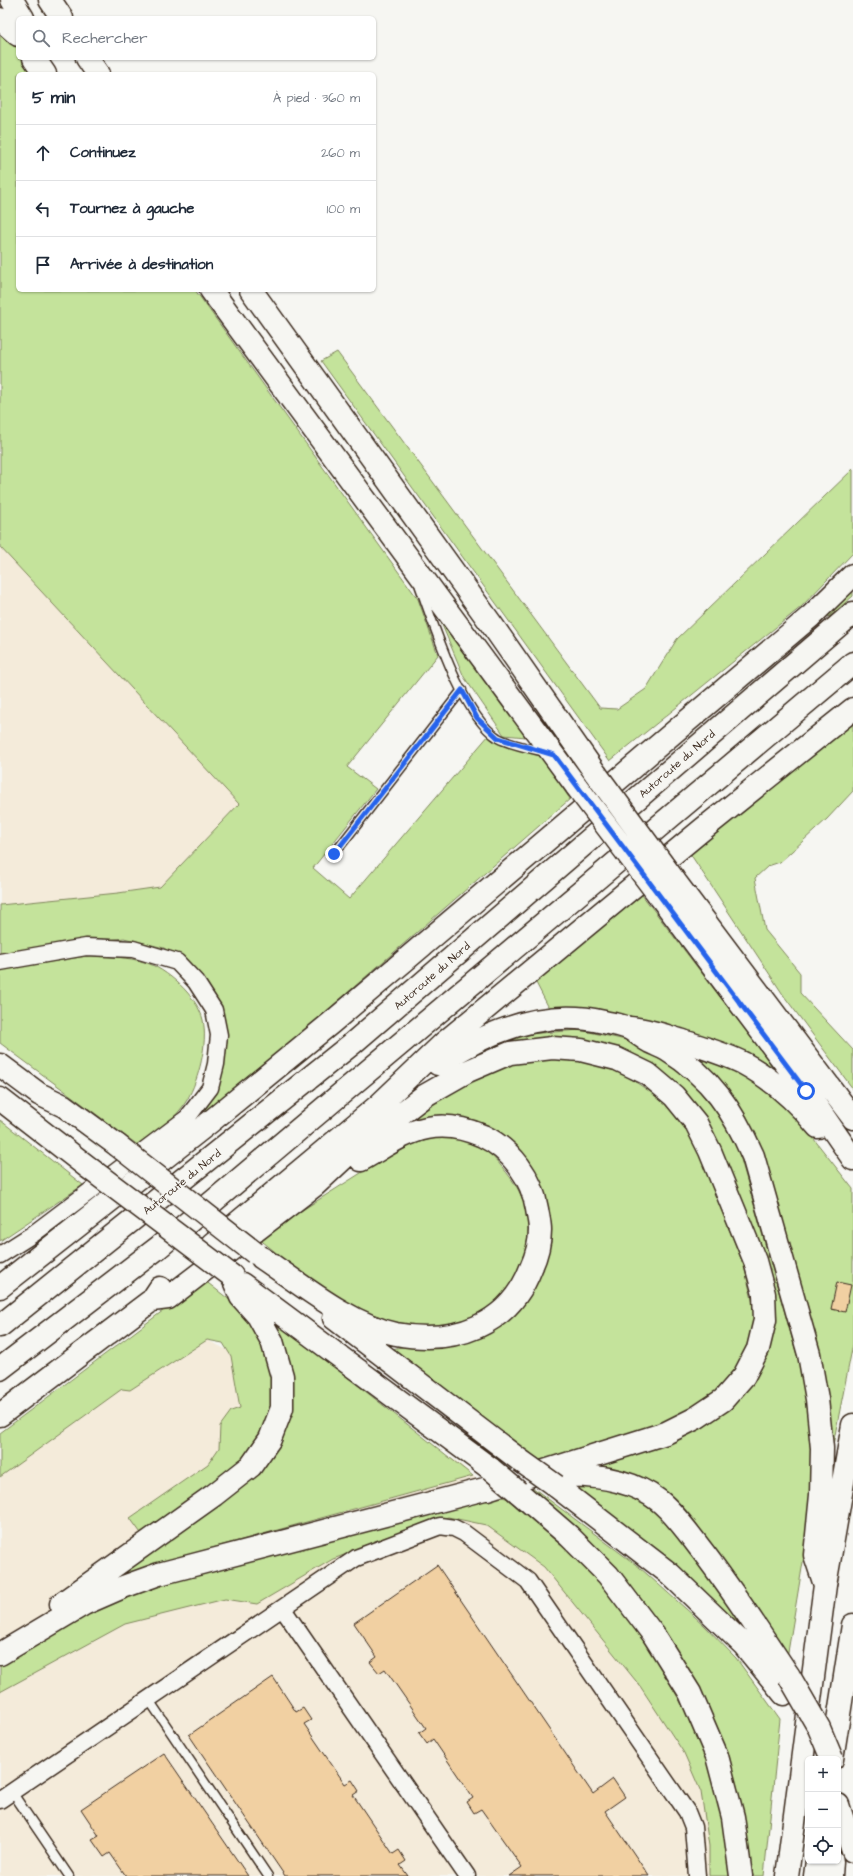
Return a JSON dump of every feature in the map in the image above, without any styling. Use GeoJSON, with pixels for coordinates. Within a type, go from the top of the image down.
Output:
{"type":"FeatureCollection","features":[{"type":"Feature","properties":{"kind":"main road"},"geometry":{"type":"LineString","coordinates":[[12,0],[22,16]]}},
{"type":"Feature","properties":{"kind":"main road"},"geometry":{"type":"LineString","coordinates":[[50,0],[61,16]]}},
{"type":"Feature","properties":{"kind":"main road"},"geometry":{"type":"LineString","coordinates":[[0,19],[16,33]]}},
{"type":"Feature","properties":{"kind":"main road"},"geometry":{"type":"LineString","coordinates":[[35,60],[44,72]]}},
{"type":"Feature","properties":{"kind":"main road"},"geometry":{"type":"LineString","coordinates":[[48,60],[56,72]]}},
{"type":"Feature","properties":{"kind":"main road"},"geometry":{"type":"LineString","coordinates":[[88,60],[97,72]]}},
{"type":"Feature","properties":{"kind":"main road"},"geometry":{"type":"LineString","coordinates":[[212,292],[452,618],[806,1091],[853,1158]]}},
{"type":"Feature","properties":{"kind":"main road"},"geometry":{"type":"LineString","coordinates":[[252,292],[470,595],[596,774],[853,1118]]}},
{"type":"Feature","properties":{"kind":"main road"},"geometry":{"type":"LineString","coordinates":[[0,1287],[210,1122],[331,1023],[811,616],[853,575]]}},
{"type":"Feature","properties":{"kind":"main road","name":"Autoroute du Nord"},"geometry":{"type":"LineString","coordinates":[[0,1326],[354,1044],[853,613]]}},
{"type":"Feature","properties":{"kind":"main road"},"geometry":{"type":"LineString","coordinates":[[0,1369],[165,1242],[853,663]]}},
{"type":"Feature","properties":{"kind":"main road"},"geometry":{"type":"LineString","coordinates":[[0,1415],[152,1300],[160,1288],[379,1105],[444,1043],[697,834],[853,709]]}},
{"type":"Feature","properties":{"kind":"main road"},"geometry":{"type":"LineString","coordinates":[[379,1105],[462,1048],[507,1028],[532,1021],[588,1018],[662,1034],[706,1048],[744,1064],[781,1090],[812,1120],[832,1146],[853,1158]]}},
{"type":"Feature","properties":{"kind":"main road"},"geometry":{"type":"LineString","coordinates":[[629,1028],[666,1050],[706,1081],[740,1125],[753,1156],[809,1354],[817,1399],[822,1456],[821,1495],[815,1556],[825,1584]]}},
{"type":"Feature","properties":{"kind":"main road"},"geometry":{"type":"LineString","coordinates":[[0,1654],[84,1604],[123,1587],[152,1577],[489,1479],[666,1432],[696,1418],[723,1400],[744,1376],[758,1349],[764,1320],[764,1294],[755,1261],[710,1151],[696,1122],[674,1096],[648,1074],[617,1058],[581,1050],[552,1048],[510,1054],[468,1071],[424,1096],[345,1157],[315,1185],[168,1298],[152,1300]]}},
{"type":"Feature","properties":{"kind":"main road"},"geometry":{"type":"LineString","coordinates":[[0,1065],[39,1094],[64,1106],[117,1145],[258,1255],[316,1304],[670,1574],[787,1685],[820,1756]]}},
{"type":"Feature","properties":{"kind":"main road"},"geometry":{"type":"LineString","coordinates":[[0,1098],[89,1168],[232,1276],[489,1479],[518,1492],[569,1536],[608,1576],[653,1634],[690,1693],[717,1756],[733,1817],[741,1876]]}},
{"type":"Feature","properties":{"kind":"main road"},"geometry":{"type":"LineString","coordinates":[[258,1255],[344,1313],[368,1325],[396,1334],[428,1338],[446,1337],[464,1333],[484,1323],[503,1311],[527,1279],[536,1255],[540,1230],[535,1198],[526,1176],[508,1153],[490,1139],[468,1130],[451,1126],[428,1128],[406,1134],[315,1185]]}},
{"type":"Feature","properties":{"kind":"main road"},"geometry":{"type":"LineString","coordinates":[[0,1271],[12,1266],[34,1251],[60,1239]]}},
{"type":"Feature","properties":{"kind":"main road"},"geometry":{"type":"LineString","coordinates":[[0,1644],[60,1605],[214,1495],[251,1466],[270,1438],[282,1408],[282,1376],[272,1341],[258,1316],[241,1297],[232,1276]]}},
{"type":"Feature","properties":{"kind":"main road"},"geometry":{"type":"LineString","coordinates":[[787,1876],[825,1584],[853,1425]]}},
{"type":"Feature","properties":{"kind":"main road"},"geometry":{"type":"LineString","coordinates":[[489,1479],[583,1475],[625,1483],[658,1500],[687,1530],[714,1566],[787,1685],[819,1728],[831,1756]]}},
{"type":"Feature","properties":{"kind":"main road"},"geometry":{"type":"LineString","coordinates":[[832,1756],[853,1626]]}},
{"type":"Feature","properties":{"kind":"main road"},"geometry":{"type":"LineString","coordinates":[[841,1814],[853,1851]]}},
{"type":"Feature","properties":{"kind":"main road"},"geometry":{"type":"LineString","coordinates":[[815,1876],[817,1864]]}},
{"type":"Feature","properties":{"kind":"main road"},"geometry":{"type":"LineString","coordinates":[[832,1864],[832,1876]]}},
{"type":"Feature","properties":{"kind":"street"},"geometry":{"type":"LineString","coordinates":[[0,962],[86,947],[133,949],[177,962],[196,982],[214,1010],[219,1036],[216,1064],[210,1088],[187,1118],[33,1234],[0,1254]]}},
{"type":"Feature","properties":{"kind":"street"},"geometry":{"type":"LineString","coordinates":[[0,1054],[47,1088],[64,1106]]}},
{"type":"Feature","properties":{"kind":"street"},"geometry":{"type":"LineString","coordinates":[[6,1796],[356,1558],[440,1526],[454,1528],[464,1533],[528,1581],[683,1806],[693,1826],[697,1876]]}},
{"type":"Feature","properties":{"kind":"street"},"geometry":{"type":"LineString","coordinates":[[283,1609],[467,1876]]}},
{"type":"Feature","properties":{"kind":"lane"},"geometry":{"type":"LineString","coordinates":[[410,561],[452,672],[477,718],[498,738],[554,755]]}},
{"type":"Feature","properties":{"kind":"lane"},"geometry":{"type":"LineString","coordinates":[[334,854],[462,690]]}},
{"type":"Feature","properties":{"kind":"lane"},"geometry":{"type":"LineString","coordinates":[[149,1700],[268,1876]]}},
{"type":"Feature","properties":{"kind":"lane"},"geometry":{"type":"LineString","coordinates":[[6,1796],[69,1876]]}},
{"type":"Feature","properties":{"kind":"shaded area"},"geometry":{"type":"Polygon","coordinates":[[[0,469],[310,782],[127,916],[0,935],[0,469]]]}},
{"type":"Feature","properties":{"kind":"shaded area"},"geometry":{"type":"Polygon","coordinates":[[[176,1325],[455,1460],[574,1561],[662,1673],[715,1810],[725,1876],[0,1876],[0,1445],[176,1325]]]}},
{"type":"Feature","properties":{"kind":"green space"},"geometry":{"type":"Polygon","coordinates":[[[0,20],[16,38],[16,60],[30,60],[37,72],[16,72],[16,292],[196,292],[418,599],[438,655],[347,767],[376,789],[313,868],[349,899],[489,735],[542,757],[570,799],[214,1109],[190,1123],[222,1041],[193,970],[164,948],[124,938],[0,955],[0,905],[118,893],[160,887],[239,804],[0,547],[0,20]]]}},
{"type":"Feature","properties":{"kind":"green space"},"geometry":{"type":"Polygon","coordinates":[[[337,352],[600,708],[617,709],[646,689],[677,639],[853,469],[853,553],[801,607],[610,761],[321,361],[337,352]]]}},
{"type":"Feature","properties":{"kind":"green space"},"geometry":{"type":"Polygon","coordinates":[[[853,588],[853,596],[829,617],[824,614],[853,588]]]}},
{"type":"Feature","properties":{"kind":"green space"},"geometry":{"type":"Polygon","coordinates":[[[437,613],[526,737],[504,735],[464,677],[437,613]]]}},
{"type":"Feature","properties":{"kind":"green space"},"geometry":{"type":"Polygon","coordinates":[[[853,721],[853,791],[827,819],[780,862],[768,866],[755,878],[765,930],[800,973],[800,993],[853,1050],[853,1089],[784,996],[689,852],[853,721]]]}},
{"type":"Feature","properties":{"kind":"green space"},"geometry":{"type":"Polygon","coordinates":[[[639,891],[769,1061],[776,1076],[692,1034],[634,1017],[581,1007],[549,1008],[533,977],[639,891]]]}},
{"type":"Feature","properties":{"kind":"green space"},"geometry":{"type":"Polygon","coordinates":[[[93,955],[138,960],[162,970],[188,993],[200,1011],[203,1020],[204,1039],[199,1072],[187,1100],[177,1113],[159,1131],[139,1146],[0,1043],[0,970],[93,955]]]}},
{"type":"Feature","properties":{"kind":"green space"},"geometry":{"type":"Polygon","coordinates":[[[580,1030],[626,1040],[659,1056],[687,1077],[717,1112],[738,1149],[803,1376],[810,1423],[813,1481],[808,1532],[786,1664],[708,1539],[676,1505],[572,1466],[710,1420],[771,1326],[711,1134],[605,1050],[452,1069],[487,1048],[527,1034],[580,1030]]]}},
{"type":"Feature","properties":{"kind":"green space"},"geometry":{"type":"Polygon","coordinates":[[[690,1050],[728,1062],[788,1106],[853,1189],[853,1344],[830,1460],[774,1208],[690,1050]]]}},
{"type":"Feature","properties":{"kind":"green space"},"geometry":{"type":"Polygon","coordinates":[[[557,1058],[585,1062],[622,1073],[658,1097],[689,1129],[744,1266],[754,1308],[752,1332],[740,1362],[723,1388],[682,1417],[539,1462],[392,1349],[500,1326],[546,1234],[503,1136],[471,1119],[412,1119],[454,1091],[500,1066],[520,1061],[557,1058]]]}},
{"type":"Feature","properties":{"kind":"green space"},"geometry":{"type":"Polygon","coordinates":[[[0,1120],[83,1185],[0,1241],[0,1120]]]}},
{"type":"Feature","properties":{"kind":"green space"},"geometry":{"type":"Polygon","coordinates":[[[433,1138],[467,1139],[481,1147],[495,1159],[511,1178],[524,1201],[526,1208],[528,1231],[522,1265],[515,1280],[505,1295],[480,1317],[464,1324],[442,1328],[430,1328],[406,1326],[372,1317],[327,1293],[258,1238],[399,1149],[433,1138]]]}},
{"type":"Feature","properties":{"kind":"green space"},"geometry":{"type":"Polygon","coordinates":[[[204,1280],[240,1308],[264,1334],[274,1396],[269,1424],[227,1480],[143,1536],[130,1518],[208,1464],[219,1448],[220,1426],[231,1411],[240,1408],[231,1356],[223,1343],[207,1340],[130,1390],[122,1389],[0,1477],[0,1433],[204,1280]]]}},
{"type":"Feature","properties":{"kind":"green space"},"geometry":{"type":"Polygon","coordinates":[[[280,1324],[473,1476],[158,1563],[109,1582],[269,1448],[278,1331],[280,1324]]]}},
{"type":"Feature","properties":{"kind":"green space"},"geometry":{"type":"Polygon","coordinates":[[[565,1483],[599,1483],[640,1498],[666,1515],[755,1643],[714,1600],[633,1534],[565,1483]]]}},
{"type":"Feature","properties":{"kind":"green space"},"geometry":{"type":"Polygon","coordinates":[[[532,1487],[639,1567],[704,1625],[736,1658],[780,1719],[764,1876],[750,1876],[703,1708],[527,1490],[532,1487]]]}},
{"type":"Feature","properties":{"kind":"green space"},"geometry":{"type":"Polygon","coordinates":[[[497,1496],[506,1498],[599,1578],[646,1640],[691,1721],[718,1789],[733,1876],[709,1876],[709,1846],[701,1792],[684,1753],[640,1686],[544,1567],[486,1525],[448,1517],[333,1559],[257,1604],[225,1599],[125,1624],[0,1692],[0,1663],[42,1638],[128,1594],[497,1496]]]}},
{"type":"Feature","properties":{"kind":"building"},"geometry":{"type":"Polygon","coordinates":[[[837,1282],[851,1285],[845,1312],[831,1309],[837,1282]]]}},
{"type":"Feature","properties":{"kind":"building"},"geometry":{"type":"Polygon","coordinates":[[[437,1565],[593,1794],[613,1779],[625,1797],[605,1811],[649,1876],[509,1876],[522,1867],[481,1809],[474,1813],[467,1802],[473,1798],[433,1739],[427,1744],[419,1733],[426,1728],[385,1669],[379,1673],[370,1662],[377,1657],[354,1623],[437,1565]]]}},
{"type":"Feature","properties":{"kind":"building"},"geometry":{"type":"Polygon","coordinates":[[[273,1677],[296,1712],[303,1708],[311,1720],[304,1724],[345,1784],[352,1780],[359,1791],[353,1795],[393,1854],[399,1850],[406,1861],[400,1865],[408,1876],[285,1876],[189,1735],[273,1677]]]}},
{"type":"Feature","properties":{"kind":"building"},"geometry":{"type":"Polygon","coordinates":[[[164,1753],[248,1876],[126,1876],[110,1853],[104,1857],[92,1840],[99,1836],[81,1809],[164,1753]]]}},
{"type":"Feature","properties":{"kind":"route"},"geometry":{"type":"LineString","coordinates":[[334,854],[462,690],[477,718],[498,738],[554,755],[806,1091]]}}]}
